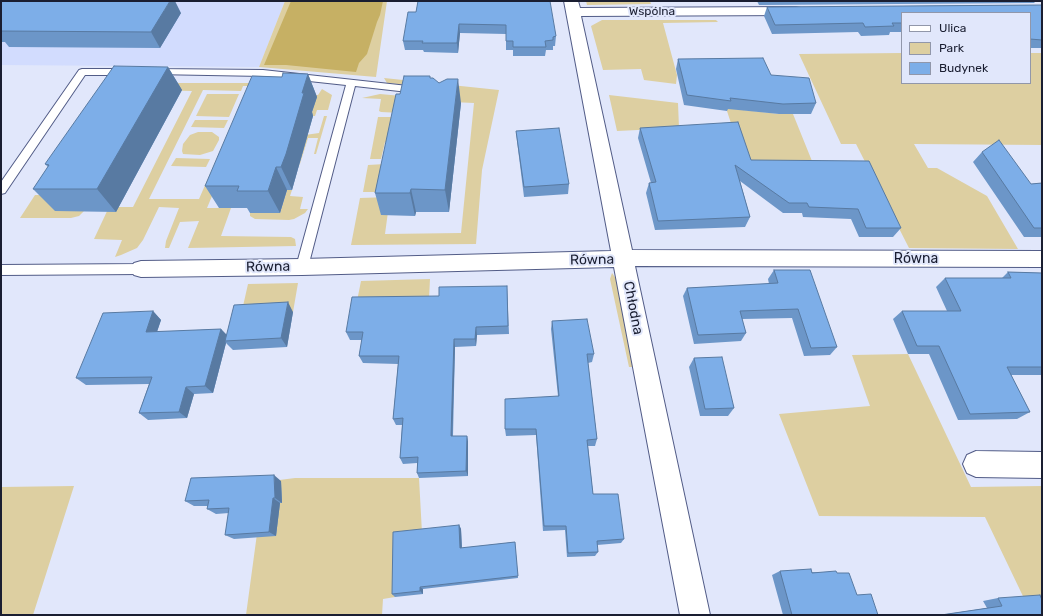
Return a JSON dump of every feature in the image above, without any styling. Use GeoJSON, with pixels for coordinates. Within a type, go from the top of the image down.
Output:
{"type":"FeatureCollection","features":[{"type":"Feature","properties":{"kind":"street","name":"Wspólna"},"geometry":{"type":"LineString","coordinates":[[572,7],[806,10]]}},
{"type":"Feature","properties":{"kind":"street","name":"Chłodna"},"geometry":{"type":"LineString","coordinates":[[572,7],[695,615]]}},
{"type":"Feature","properties":{"kind":"street","name":"Równa"},"geometry":{"type":"LineString","coordinates":[[141,269],[302,267],[624,259],[1042,259]]}},
{"type":"Feature","properties":{"kind":"street"},"geometry":{"type":"LineString","coordinates":[[976,464],[1042,465]]}},
{"type":"Feature","properties":{"kind":"lane"},"geometry":{"type":"LineString","coordinates":[[1,190],[82,72],[241,72],[422,91]]}},
{"type":"Feature","properties":{"kind":"lane"},"geometry":{"type":"LineString","coordinates":[[302,267],[351,83]]}},
{"type":"Feature","properties":{"kind":"lane"},"geometry":{"type":"LineString","coordinates":[[1,270],[141,269]]}},
{"type":"Feature","properties":{"kind":"shaded area"},"geometry":{"type":"Polygon","coordinates":[[[1,1],[285,1],[259,67],[1,65],[1,1]]]}},
{"type":"Feature","properties":{"kind":"shaded area"},"geometry":{"type":"Polygon","coordinates":[[[291,1],[383,1],[367,54],[359,63],[356,72],[286,65],[264,65],[291,1]]]}},
{"type":"Feature","properties":{"kind":"green space"},"geometry":{"type":"Polygon","coordinates":[[[285,1],[387,1],[376,77],[259,67],[285,1]]]}},
{"type":"Feature","properties":{"kind":"green space"},"geometry":{"type":"Polygon","coordinates":[[[586,1],[650,1],[651,4],[587,5],[586,1]]]}},
{"type":"Feature","properties":{"kind":"green space"},"geometry":{"type":"Polygon","coordinates":[[[602,20],[716,20],[718,22],[663,23],[677,75],[676,84],[644,80],[641,69],[603,70],[591,26],[602,20]]]}},
{"type":"Feature","properties":{"kind":"green space"},"geometry":{"type":"Polygon","coordinates":[[[901,53],[901,84],[1031,84],[1031,53],[1042,53],[1042,145],[914,144],[928,168],[937,168],[987,196],[1018,249],[909,248],[856,144],[841,144],[799,54],[901,53]]]}},
{"type":"Feature","properties":{"kind":"green space"},"geometry":{"type":"Polygon","coordinates":[[[384,78],[499,90],[482,170],[476,244],[351,245],[360,198],[390,197],[385,234],[461,233],[474,103],[452,102],[454,89],[387,83],[384,78]]]}},
{"type":"Feature","properties":{"kind":"green space"},"geometry":{"type":"Polygon","coordinates":[[[116,83],[250,83],[257,86],[243,86],[241,91],[203,90],[149,199],[199,199],[246,92],[292,92],[318,95],[322,89],[332,95],[328,110],[317,110],[315,116],[311,116],[316,97],[252,100],[207,208],[231,208],[221,236],[291,237],[295,239],[296,246],[188,248],[199,221],[180,222],[169,248],[165,248],[166,241],[179,208],[159,207],[143,240],[137,248],[115,257],[122,240],[94,239],[109,207],[133,207],[192,91],[154,90],[116,83]]]}},
{"type":"Feature","properties":{"kind":"green space"},"geometry":{"type":"Polygon","coordinates":[[[207,94],[239,94],[229,117],[196,116],[207,94]]]}},
{"type":"Feature","properties":{"kind":"green space"},"geometry":{"type":"Polygon","coordinates":[[[380,94],[434,99],[401,113],[381,112],[379,111],[381,99],[362,98],[380,94]]]}},
{"type":"Feature","properties":{"kind":"green space"},"geometry":{"type":"Polygon","coordinates":[[[609,95],[678,103],[679,128],[617,131],[609,95]]]}},
{"type":"Feature","properties":{"kind":"green space"},"geometry":{"type":"Polygon","coordinates":[[[726,108],[779,114],[793,114],[814,166],[745,166],[726,108]]]}},
{"type":"Feature","properties":{"kind":"green space"},"geometry":{"type":"Polygon","coordinates":[[[324,116],[327,116],[316,154],[314,154],[318,138],[308,138],[299,167],[305,135],[319,133],[324,116]]]}},
{"type":"Feature","properties":{"kind":"green space"},"geometry":{"type":"Polygon","coordinates":[[[378,117],[391,117],[388,137],[395,142],[385,142],[381,159],[370,159],[378,117]]]}},
{"type":"Feature","properties":{"kind":"green space"},"geometry":{"type":"Polygon","coordinates":[[[195,120],[228,120],[224,128],[191,127],[195,120]]]}},
{"type":"Feature","properties":{"kind":"green space"},"geometry":{"type":"Polygon","coordinates":[[[198,132],[212,132],[219,137],[213,151],[200,155],[183,154],[183,144],[190,135],[198,132]]]}},
{"type":"Feature","properties":{"kind":"green space"},"geometry":{"type":"Polygon","coordinates":[[[176,158],[210,159],[206,167],[171,166],[176,158]]]}},
{"type":"Feature","properties":{"kind":"green space"},"geometry":{"type":"Polygon","coordinates":[[[385,164],[380,192],[363,192],[368,165],[385,164]]]}},
{"type":"Feature","properties":{"kind":"green space"},"geometry":{"type":"Polygon","coordinates":[[[287,190],[292,190],[290,196],[303,197],[300,209],[308,209],[305,213],[289,220],[255,219],[250,216],[250,213],[280,213],[287,190]]]}},
{"type":"Feature","properties":{"kind":"green space"},"geometry":{"type":"Polygon","coordinates":[[[35,195],[65,195],[56,211],[84,211],[79,216],[71,218],[20,218],[35,195]]]}},
{"type":"Feature","properties":{"kind":"green space"},"geometry":{"type":"Polygon","coordinates":[[[612,273],[619,283],[636,367],[629,367],[610,279],[612,273]]]}},
{"type":"Feature","properties":{"kind":"green space"},"geometry":{"type":"Polygon","coordinates":[[[430,279],[427,337],[356,306],[361,281],[430,279]]]}},
{"type":"Feature","properties":{"kind":"green space"},"geometry":{"type":"Polygon","coordinates":[[[298,283],[293,312],[241,315],[248,284],[298,283]]]}},
{"type":"Feature","properties":{"kind":"green space"},"geometry":{"type":"Polygon","coordinates":[[[908,354],[971,487],[1042,486],[1042,615],[1032,615],[985,517],[819,516],[779,414],[870,406],[852,355],[908,354]]]}},
{"type":"Feature","properties":{"kind":"green space"},"geometry":{"type":"Polygon","coordinates":[[[295,478],[419,478],[422,533],[395,597],[383,599],[382,615],[246,615],[264,482],[295,478]]]}},
{"type":"Feature","properties":{"kind":"green space"},"geometry":{"type":"Polygon","coordinates":[[[74,486],[33,615],[1,615],[1,487],[74,486]]]}},
{"type":"Feature","properties":{"kind":"building"},"geometry":{"type":"Polygon","coordinates":[[[1,1],[170,1],[151,32],[1,31],[1,1]]]}},
{"type":"Feature","properties":{"kind":"building"},"geometry":{"type":"Polygon","coordinates":[[[418,1],[550,1],[556,36],[553,37],[553,40],[545,41],[546,47],[513,47],[513,41],[506,41],[506,25],[459,24],[457,43],[422,43],[423,41],[403,41],[408,12],[416,12],[418,1]]]}},
{"type":"Feature","properties":{"kind":"building"},"geometry":{"type":"Polygon","coordinates":[[[1042,5],[1042,40],[1031,39],[1031,12],[901,12],[901,23],[892,23],[894,26],[865,27],[863,23],[775,25],[767,7],[1042,5]]]}},
{"type":"Feature","properties":{"kind":"building"},"geometry":{"type":"Polygon","coordinates":[[[763,58],[771,75],[809,78],[816,103],[783,104],[730,98],[731,101],[687,95],[678,59],[763,58]]]}},
{"type":"Feature","properties":{"kind":"building"},"geometry":{"type":"Polygon","coordinates":[[[114,66],[168,67],[97,189],[33,189],[49,165],[45,164],[114,66]]]}},
{"type":"Feature","properties":{"kind":"building"},"geometry":{"type":"Polygon","coordinates":[[[283,73],[308,74],[286,154],[281,167],[276,167],[268,191],[237,191],[239,186],[205,186],[252,76],[282,77],[283,73]]]}},
{"type":"Feature","properties":{"kind":"building"},"geometry":{"type":"Polygon","coordinates":[[[404,76],[430,76],[430,78],[433,78],[439,83],[447,79],[458,79],[445,190],[411,189],[410,193],[375,193],[396,94],[400,94],[404,76]]]}},
{"type":"Feature","properties":{"kind":"building"},"geometry":{"type":"Polygon","coordinates":[[[738,122],[751,160],[869,161],[901,228],[866,228],[858,209],[809,207],[807,203],[789,203],[735,165],[750,217],[658,221],[649,183],[656,182],[640,128],[738,122]]]}},
{"type":"Feature","properties":{"kind":"building"},"geometry":{"type":"Polygon","coordinates":[[[559,128],[569,184],[524,187],[516,131],[559,128]]]}},
{"type":"Feature","properties":{"kind":"building"},"geometry":{"type":"Polygon","coordinates":[[[999,140],[1031,184],[1042,183],[1042,228],[1034,228],[982,152],[999,140]]]}},
{"type":"Feature","properties":{"kind":"building"},"geometry":{"type":"Polygon","coordinates":[[[774,270],[810,270],[837,347],[811,348],[798,309],[740,311],[746,333],[698,335],[687,288],[778,283],[774,270]]]}},
{"type":"Feature","properties":{"kind":"building"},"geometry":{"type":"Polygon","coordinates":[[[1008,272],[1042,273],[1042,367],[1007,367],[1030,412],[970,414],[939,346],[917,346],[902,311],[961,311],[945,278],[1011,278],[1008,272]]]}},
{"type":"Feature","properties":{"kind":"building"},"geometry":{"type":"Polygon","coordinates":[[[507,286],[508,326],[476,327],[475,339],[454,339],[451,436],[467,436],[466,471],[417,473],[418,457],[400,458],[403,418],[393,419],[399,356],[359,356],[363,332],[346,332],[352,297],[439,296],[439,287],[507,286]]]}},
{"type":"Feature","properties":{"kind":"building"},"geometry":{"type":"Polygon","coordinates":[[[288,302],[281,338],[225,341],[234,305],[288,302]]]}},
{"type":"Feature","properties":{"kind":"building"},"geometry":{"type":"Polygon","coordinates":[[[153,311],[146,332],[221,329],[205,386],[186,387],[179,412],[139,413],[152,377],[76,378],[103,313],[153,311]]]}},
{"type":"Feature","properties":{"kind":"building"},"geometry":{"type":"Polygon","coordinates":[[[587,319],[594,354],[587,354],[597,439],[587,440],[593,494],[618,494],[624,539],[597,541],[598,552],[568,553],[566,526],[544,526],[536,429],[505,429],[505,399],[559,396],[552,321],[587,319]]]}},
{"type":"Feature","properties":{"kind":"building"},"geometry":{"type":"Polygon","coordinates":[[[722,357],[734,408],[705,409],[694,358],[722,357]]]}},
{"type":"Feature","properties":{"kind":"building"},"geometry":{"type":"Polygon","coordinates":[[[274,475],[275,498],[273,498],[269,532],[225,535],[229,508],[207,509],[209,500],[185,501],[191,478],[274,475]]]}},
{"type":"Feature","properties":{"kind":"building"},"geometry":{"type":"Polygon","coordinates":[[[459,525],[460,548],[515,542],[518,576],[420,587],[420,591],[392,594],[393,532],[459,525]]]}},
{"type":"Feature","properties":{"kind":"building"},"geometry":{"type":"Polygon","coordinates":[[[811,569],[812,573],[836,571],[837,573],[849,573],[857,595],[871,594],[878,615],[792,615],[780,571],[811,569]]]}},
{"type":"Feature","properties":{"kind":"building"},"geometry":{"type":"Polygon","coordinates":[[[1040,595],[1042,600],[1042,615],[941,615],[1002,606],[998,598],[1040,595]]]}}]}
